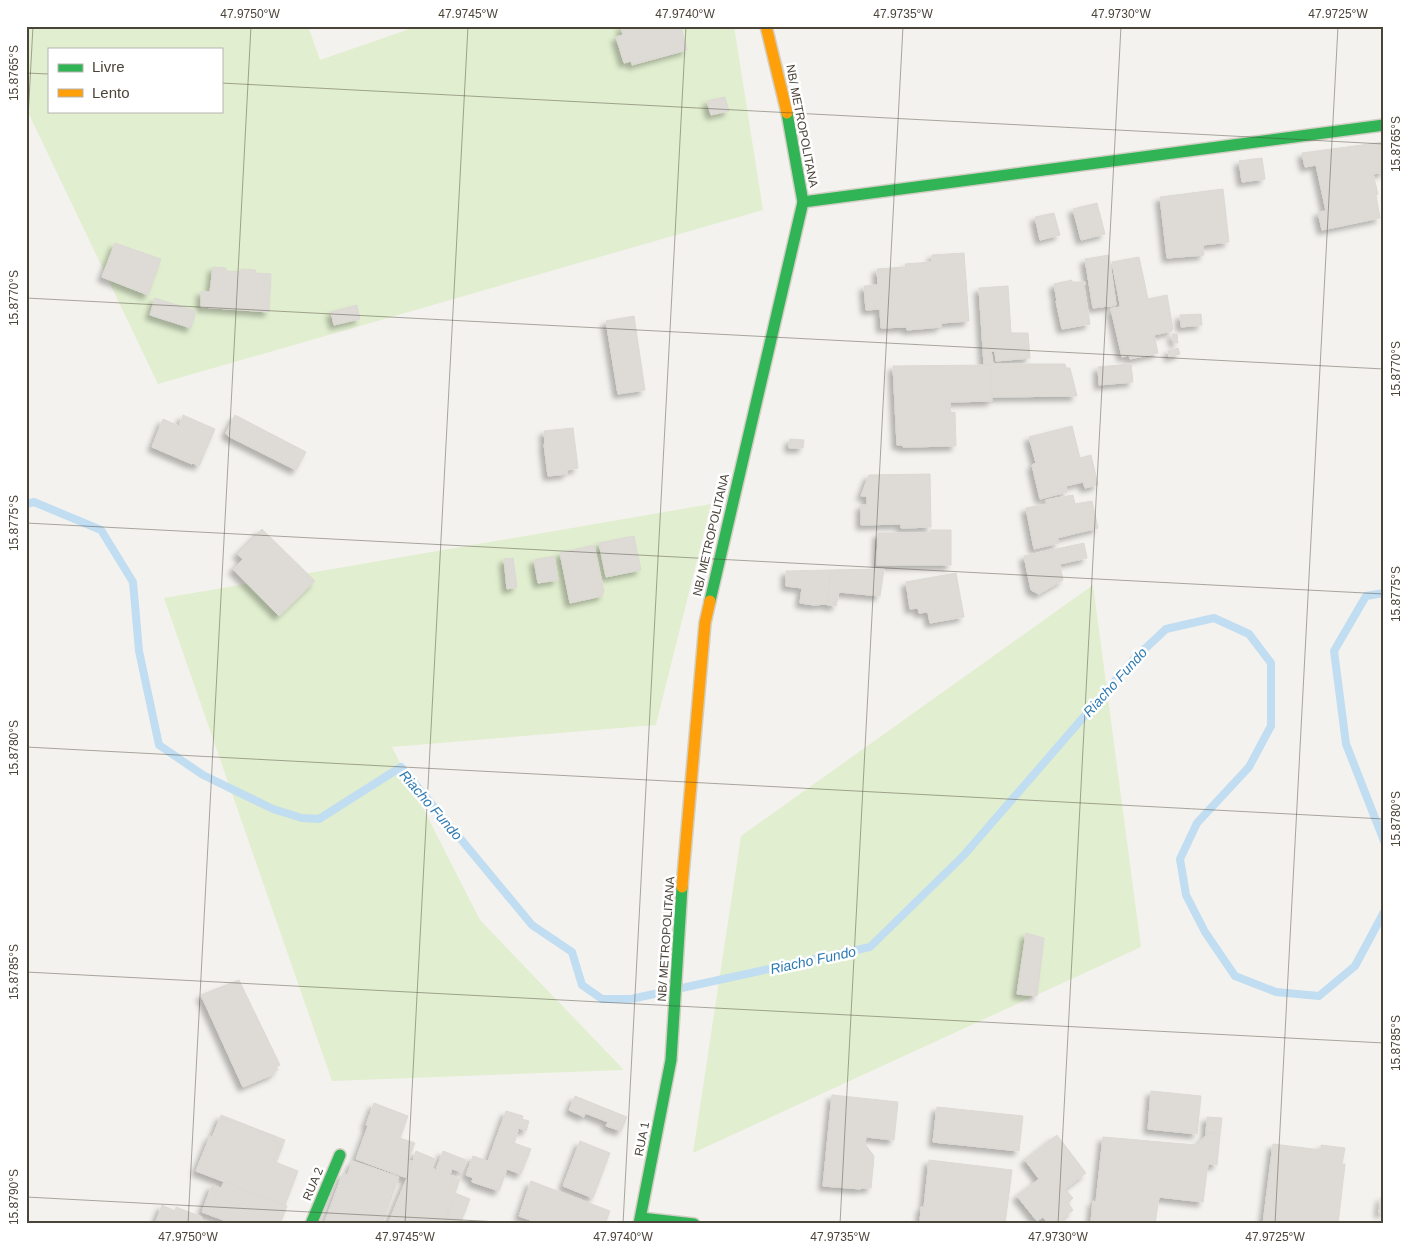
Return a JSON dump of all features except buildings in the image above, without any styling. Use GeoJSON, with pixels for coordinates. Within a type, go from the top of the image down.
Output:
{"type":"FeatureCollection","features":[{"type":"Feature","properties":{"kind":"street","name":"NB/ METROPOLITANA"},"geometry":{"type":"LineString","coordinates":[[671,1060],[681,904],[705,623],[802,202],[784,97],[766,26]]}},
{"type":"Feature","properties":{"kind":"street"},"geometry":{"type":"LineString","coordinates":[[802,202],[1384,125]]}},
{"type":"Feature","properties":{"kind":"street","name":"RUA 1"},"geometry":{"type":"LineString","coordinates":[[640,1221],[671,1060]]}},
{"type":"Feature","properties":{"kind":"street","name":"RUA 2"},"geometry":{"type":"LineString","coordinates":[[311,1224],[340,1156]]}},
{"type":"Feature","properties":{"kind":"street"},"geometry":{"type":"LineString","coordinates":[[640,1221],[694,1224]]}},
{"type":"Feature","properties":{"kind":"green space"},"geometry":{"type":"Polygon","coordinates":[[[26,26],[308,26],[320,60],[418,26],[734,26],[763,210],[158,384],[26,108],[26,26]]]}},
{"type":"Feature","properties":{"kind":"green space"},"geometry":{"type":"Polygon","coordinates":[[[711,504],[656,725],[392,747],[480,920],[624,1070],[332,1081],[164,598],[711,504]]]}},
{"type":"Feature","properties":{"kind":"green space"},"geometry":{"type":"Polygon","coordinates":[[[1093,585],[1141,947],[693,1153],[741,836],[1093,585]]]}},
{"type":"Feature","properties":{"kind":"waterway","name":"Riacho Fundo"},"geometry":{"type":"LineString","coordinates":[[26,504],[34,502],[101,530],[133,582],[139,651],[159,745],[203,775],[273,809],[302,818],[319,819],[401,767],[532,925],[572,952],[582,985],[602,999],[631,999],[870,947],[964,855],[1133,660],[1166,629],[1214,618],[1249,634],[1271,663],[1271,726],[1249,767],[1197,823],[1180,859],[1186,895],[1205,932],[1235,976],[1276,992],[1319,996],[1355,966],[1384,912]]}},
{"type":"Feature","properties":{"kind":"waterway","name":"Riacho Fundo"},"geometry":{"type":"LineString","coordinates":[[1384,593],[1366,596],[1334,651],[1346,744],[1384,841]]}},
{"type":"Feature","properties":{"kind":"traffic: fast"},"geometry":{"type":"LineString","coordinates":[[710,601],[803,202],[787,113]]}},
{"type":"Feature","properties":{"kind":"traffic: fast"},"geometry":{"type":"LineString","coordinates":[[803,202],[1384,125]]}},
{"type":"Feature","properties":{"kind":"traffic: fast"},"geometry":{"type":"LineString","coordinates":[[639,1224],[671,1060],[682,887]]}},
{"type":"Feature","properties":{"kind":"traffic: fast"},"geometry":{"type":"LineString","coordinates":[[311,1224],[340,1155]]}},
{"type":"Feature","properties":{"kind":"traffic: fast"},"geometry":{"type":"LineString","coordinates":[[641,1218],[694,1224]]}},
{"type":"Feature","properties":{"kind":"traffic: slow"},"geometry":{"type":"LineString","coordinates":[[766,26],[787,113]]}},
{"type":"Feature","properties":{"kind":"traffic: slow"},"geometry":{"type":"LineString","coordinates":[[682,887],[705,623],[710,601]]}}]}
